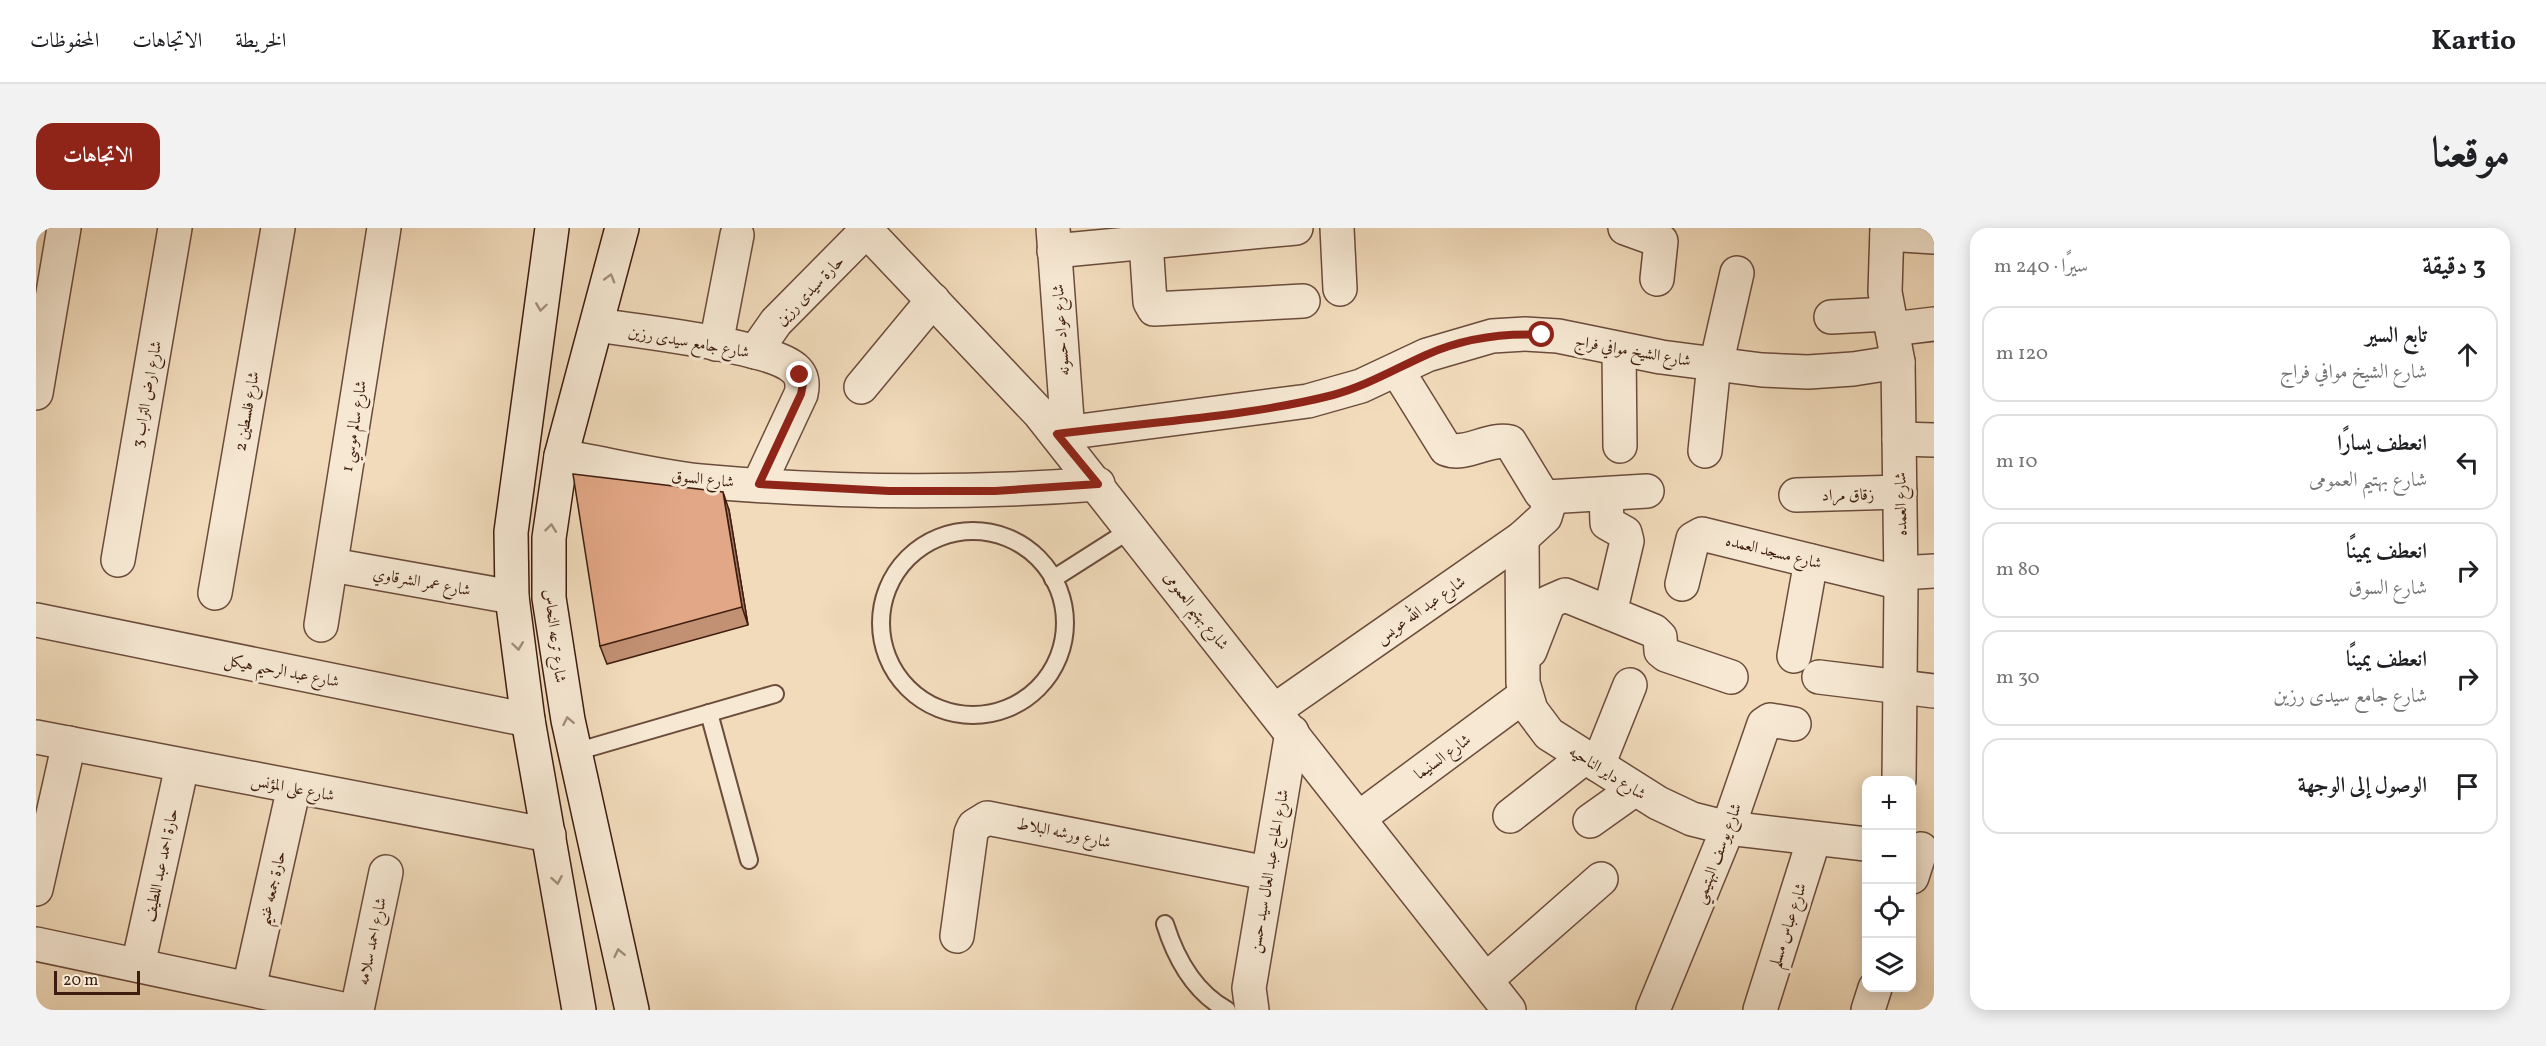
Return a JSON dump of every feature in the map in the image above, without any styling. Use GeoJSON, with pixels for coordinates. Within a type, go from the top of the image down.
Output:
{"type":"FeatureCollection","features":[{"type":"Feature","properties":{"kind":"street"},"geometry":{"type":"LineString","coordinates":[[36,393],[63,228]]}},
{"type":"Feature","properties":{"kind":"street","name":"شارع ارض التراب 3"},"geometry":{"type":"LineString","coordinates":[[118,560],[175,228]]}},
{"type":"Feature","properties":{"kind":"street","name":"شارع فلسطين 2"},"geometry":{"type":"LineString","coordinates":[[215,593],[278,228]]}},
{"type":"Feature","properties":{"kind":"street","name":"شارع سالم موسي 1"},"geometry":{"type":"LineString","coordinates":[[321,625],[384,228]]}},
{"type":"Feature","properties":{"kind":"street"},"geometry":{"type":"LineString","coordinates":[[552,228],[511,532],[512,597],[528,720],[579,1010]]}},
{"type":"Feature","properties":{"kind":"street","name":"شارع ترعه النحاس"},"geometry":{"type":"LineString","coordinates":[[622,228],[561,456],[549,538],[549,598],[575,752],[632,1010]]}},
{"type":"Feature","properties":{"kind":"street"},"geometry":{"type":"LineString","coordinates":[[1054,239],[1146,242],[1296,228]]}},
{"type":"Feature","properties":{"kind":"street"},"geometry":{"type":"LineString","coordinates":[[1337,228],[1340,289]]}},
{"type":"Feature","properties":{"kind":"street"},"geometry":{"type":"LineString","coordinates":[[1625,228],[1661,241],[1657,279]]}},
{"type":"Feature","properties":{"kind":"street","name":"شارع بهتيم العمومى"},"geometry":{"type":"LineString","coordinates":[[866,229],[1063,434],[1098,484],[1500,1001]]}},
{"type":"Feature","properties":{"kind":"street","name":"حارة سيدى رزين"},"geometry":{"type":"LineString","coordinates":[[754,352],[776,322],[866,229]]}},
{"type":"Feature","properties":{"kind":"street"},"geometry":{"type":"LineString","coordinates":[[1887,231],[1934,237]]}},
{"type":"Feature","properties":{"kind":"street","name":"شارع العمده"},"geometry":{"type":"LineString","coordinates":[[1887,231],[1884,268],[1890,322],[1898,362],[1901,578],[1899,776]]}},
{"type":"Feature","properties":{"kind":"street"},"geometry":{"type":"LineString","coordinates":[[717,344],[737,235]]}},
{"type":"Feature","properties":{"kind":"street","name":"شارع عواد حسونه"},"geometry":{"type":"LineString","coordinates":[[1054,239],[1063,434]]}},
{"type":"Feature","properties":{"kind":"street"},"geometry":{"type":"LineString","coordinates":[[1146,242],[1150,302],[1154,309],[1303,301]]}},
{"type":"Feature","properties":{"kind":"street"},"geometry":{"type":"LineString","coordinates":[[1705,451],[1715,365],[1737,273]]}},
{"type":"Feature","properties":{"kind":"street"},"geometry":{"type":"LineString","coordinates":[[861,387],[933,300]]}},
{"type":"Feature","properties":{"kind":"street"},"geometry":{"type":"LineString","coordinates":[[1831,317],[1934,324]]}},
{"type":"Feature","properties":{"kind":"street","name":"شارع جامع سيدى رزين"},"geometry":{"type":"LineString","coordinates":[[597,325],[717,344],[754,352],[794,367],[803,384],[801,394],[759,484]]}},
{"type":"Feature","properties":{"kind":"street","name":"شارع الشيخ موافي فراج"},"geometry":{"type":"LineString","coordinates":[[1063,434],[1308,401],[1361,386],[1427,355],[1492,336],[1525,334],[1558,336],[1715,365],[1808,372],[1853,369],[1898,362]]}},
{"type":"Feature","properties":{"kind":"street"},"geometry":{"type":"LineString","coordinates":[[1619,349],[1620,446]]}},
{"type":"Feature","properties":{"kind":"street"},"geometry":{"type":"LineString","coordinates":[[1397,370],[1442,445],[1455,451],[1501,441],[1510,442],[1541,493],[1551,496],[1647,491]]}},
{"type":"Feature","properties":{"kind":"street"},"geometry":{"type":"LineString","coordinates":[[1899,439],[1934,440]]}},
{"type":"Feature","properties":{"kind":"street","name":"شارع السوق"},"geometry":{"type":"LineString","coordinates":[[561,456],[699,480],[889,491],[960,491],[1098,484]]}},
{"type":"Feature","properties":{"kind":"street","name":"زقاق مراد"},"geometry":{"type":"LineString","coordinates":[[1796,495],[1900,492]]}},
{"type":"Feature","properties":{"kind":"street"},"geometry":{"type":"LineString","coordinates":[[1606,494],[1605,519],[1611,526],[1625,533],[1627,541],[1610,613]]}},
{"type":"Feature","properties":{"kind":"street","name":"شارع عبد الله عويس"},"geometry":{"type":"LineString","coordinates":[[1283,721],[1522,538],[1545,517],[1551,496]]}},
{"type":"Feature","properties":{"kind":"street","name":"شارع مسجد العمده"},"geometry":{"type":"LineString","coordinates":[[1682,584],[1694,539],[1702,534],[1811,561],[1901,578],[1934,571]]}},
{"type":"Feature","properties":{"kind":"street","name":"شارع داير الناحيه"},"geometry":{"type":"LineString","coordinates":[[1522,538],[1524,683],[1539,723],[1549,734],[1675,812],[1728,828],[1862,844]]}},
{"type":"Feature","properties":{"kind":"street"},"geometry":{"type":"LineString","coordinates":[[1794,656],[1811,561]]}},
{"type":"Feature","properties":{"kind":"street","name":"شارع عمر الشرقاوي"},"geometry":{"type":"LineString","coordinates":[[332,565],[512,597]]}},
{"type":"Feature","properties":{"kind":"street"},"geometry":{"type":"LineString","coordinates":[[1524,683],[1549,602],[1559,596],[1570,597],[1651,629],[1660,637],[1663,653],[1731,676]]}},
{"type":"Feature","properties":{"kind":"street","name":"شارع عبد الرحيم هيكل"},"geometry":{"type":"LineString","coordinates":[[36,620],[528,720]]}},
{"type":"Feature","properties":{"kind":"street"},"geometry":{"type":"LineString","coordinates":[[1819,677],[1934,691]]}},
{"type":"Feature","properties":{"kind":"street","name":"شارع السنيما"},"geometry":{"type":"LineString","coordinates":[[1359,818],[1524,683]]}},
{"type":"Feature","properties":{"kind":"street"},"geometry":{"type":"LineString","coordinates":[[1510,816],[1591,761],[1630,685]]}},
{"type":"Feature","properties":{"kind":"street","name":"شارع يوسف البهتيمي"},"geometry":{"type":"LineString","coordinates":[[1653,1010],[1728,828],[1764,724],[1770,720],[1794,724]]}},
{"type":"Feature","properties":{"kind":"street","name":"شارع الحاج عبد العال سيد حسن"},"geometry":{"type":"LineString","coordinates":[[1251,1010],[1249,988],[1266,873],[1283,721]]}},
{"type":"Feature","properties":{"kind":"street","name":"شارع على المؤنس"},"geometry":{"type":"LineString","coordinates":[[36,737],[549,836]]}},
{"type":"Feature","properties":{"kind":"street"},"geometry":{"type":"LineString","coordinates":[[36,890],[69,743]]}},
{"type":"Feature","properties":{"kind":"street","name":"حارة احمد عبد اللطيف"},"geometry":{"type":"LineString","coordinates":[[138,965],[182,766]]}},
{"type":"Feature","properties":{"kind":"street","name":"حارة جمعه غنيم"},"geometry":{"type":"LineString","coordinates":[[249,988],[294,787]]}},
{"type":"Feature","properties":{"kind":"street"},"geometry":{"type":"LineString","coordinates":[[1590,820],[1635,789]]}},
{"type":"Feature","properties":{"kind":"street","name":"شارع ورشه البلاط"},"geometry":{"type":"LineString","coordinates":[[957,936],[971,833],[974,826],[987,818],[1266,873]]}},
{"type":"Feature","properties":{"kind":"street","name":"شارع عباس مسلم"},"geometry":{"type":"LineString","coordinates":[[1760,1010],[1814,839]]}},
{"type":"Feature","properties":{"kind":"street","name":"شارع احمد سلامه"},"geometry":{"type":"LineString","coordinates":[[357,1010],[386,872]]}},
{"type":"Feature","properties":{"kind":"street"},"geometry":{"type":"LineString","coordinates":[[1500,1001],[1601,879]]}},
{"type":"Feature","properties":{"kind":"street"},"geometry":{"type":"LineString","coordinates":[[36,944],[347,1010]]}},
{"type":"Feature","properties":{"kind":"street"},"geometry":{"type":"LineString","coordinates":[[1868,1010],[1873,992]]}},
{"type":"Feature","properties":{"kind":"lane"},"geometry":{"type":"LineString","coordinates":[[1053,579],[1133,528]]}},
{"type":"Feature","properties":{"kind":"lane"},"geometry":{"type":"LineString","coordinates":[[968,531],[999,535],[1027,548],[1042,562],[1053,579],[1061,598],[1065,619],[1060,650],[1047,677],[1033,693],[1016,705],[977,716],[956,714],[936,708],[919,698],[903,684],[892,667],[884,648],[880,627],[882,607],[888,587],[898,569],[912,553],[929,542],[948,534],[968,531]]}},
{"type":"Feature","properties":{"kind":"lane"},"geometry":{"type":"LineString","coordinates":[[575,752],[775,694]]}},
{"type":"Feature","properties":{"kind":"lane"},"geometry":{"type":"LineString","coordinates":[[709,713],[749,860]]}},
{"type":"Feature","properties":{"kind":"lane"},"geometry":{"type":"LineString","coordinates":[[1165,924],[1172,947],[1183,968],[1198,987],[1227,1010]]}},
{"type":"Feature","properties":{"kind":"building"},"geometry":{"type":"Polygon","coordinates":[[[573,474],[723,492],[742,607],[600,646],[573,474]]]}},
{"type":"Feature","properties":{"kind":"route"},"geometry":{"type":"LineString","coordinates":[[800,375],[803,384],[801,394],[759,484],[889,491],[995,491],[1098,484],[1057,434],[1308,401],[1361,386],[1427,355],[1459,343],[1492,336],[1542,335]]}}]}
